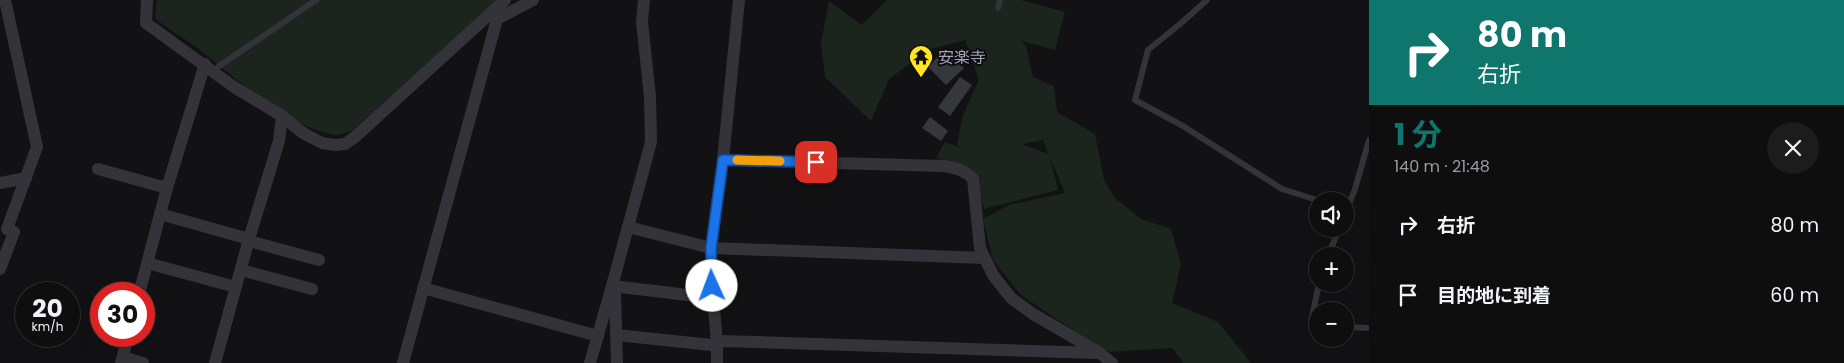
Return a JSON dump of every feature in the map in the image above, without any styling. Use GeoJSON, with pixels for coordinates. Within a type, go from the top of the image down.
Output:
{"type":"FeatureCollection","features":[{"type":"Feature","properties":{"kind":"street"},"geometry":{"type":"LineString","coordinates":[[0,269],[14,232],[8,229],[38,147],[6,0]]}},
{"type":"Feature","properties":{"kind":"street"},"geometry":{"type":"LineString","coordinates":[[147,0],[146,23],[234,87],[282,116],[303,133],[322,143],[336,145],[345,144],[355,137],[505,0]]}},
{"type":"Feature","properties":{"kind":"street"},"geometry":{"type":"LineString","coordinates":[[403,363],[497,19],[533,0]]}},
{"type":"Feature","properties":{"kind":"street"},"geometry":{"type":"LineString","coordinates":[[590,363],[651,142],[650,97],[642,22],[644,0]]}},
{"type":"Feature","properties":{"kind":"street"},"geometry":{"type":"LineString","coordinates":[[718,363],[711,248],[723,160],[739,0]]}},
{"type":"Feature","properties":{"kind":"street"},"geometry":{"type":"LineString","coordinates":[[142,282],[167,188],[209,68]]}},
{"type":"Feature","properties":{"kind":"street"},"geometry":{"type":"LineString","coordinates":[[215,363],[279,141],[282,116]]}},
{"type":"Feature","properties":{"kind":"street"},"geometry":{"type":"LineString","coordinates":[[723,160],[934,166],[959,169],[967,173],[973,179],[980,248],[993,276],[1011,298],[1033,314],[1100,353],[1112,363]]}},
{"type":"Feature","properties":{"kind":"street"},"geometry":{"type":"LineString","coordinates":[[98,169],[167,188]]}},
{"type":"Feature","properties":{"kind":"street"},"geometry":{"type":"LineString","coordinates":[[0,183],[26,178]]}},
{"type":"Feature","properties":{"kind":"street"},"geometry":{"type":"LineString","coordinates":[[160,214],[319,260]]}},
{"type":"Feature","properties":{"kind":"street"},"geometry":{"type":"LineString","coordinates":[[628,228],[711,248],[984,258]]}},
{"type":"Feature","properties":{"kind":"street"},"geometry":{"type":"LineString","coordinates":[[147,263],[236,287]]}},
{"type":"Feature","properties":{"kind":"street"},"geometry":{"type":"LineString","coordinates":[[241,270],[312,288]]}},
{"type":"Feature","properties":{"kind":"street"},"geometry":{"type":"LineString","coordinates":[[612,286],[713,298]]}},
{"type":"Feature","properties":{"kind":"street"},"geometry":{"type":"LineString","coordinates":[[612,286],[615,293],[617,363]]}},
{"type":"Feature","properties":{"kind":"street"},"geometry":{"type":"LineString","coordinates":[[423,288],[598,336]]}},
{"type":"Feature","properties":{"kind":"street"},"geometry":{"type":"LineString","coordinates":[[616,335],[712,345],[722,341],[732,341],[1100,353]]}},
{"type":"Feature","properties":{"kind":"street"},"geometry":{"type":"LineString","coordinates":[[125,347],[122,360],[143,363]]}},
{"type":"Feature","properties":{"kind":"lane"},"geometry":{"type":"LineString","coordinates":[[209,68],[316,0]]}},
{"type":"Feature","properties":{"kind":"lane"},"geometry":{"type":"LineString","coordinates":[[998,8],[1000,0]]}},
{"type":"Feature","properties":{"kind":"lane"},"geometry":{"type":"LineString","coordinates":[[1207,0],[1148,50],[1135,100],[1182,126],[1282,189],[1309,198]]}},
{"type":"Feature","properties":{"kind":"lane"},"geometry":{"type":"LineString","coordinates":[[1354,192],[1369,140]]}},
{"type":"Feature","properties":{"kind":"lane"},"geometry":{"type":"LineString","coordinates":[[1354,327],[1369,328]]}},
{"type":"Feature","properties":{"kind":"shaded area"},"geometry":{"type":"Polygon","coordinates":[[[157,0],[497,0],[352,131],[338,135],[323,132],[289,117],[254,93],[198,48],[155,19],[157,0]]]}},
{"type":"Feature","properties":{"kind":"shaded area"},"geometry":{"type":"Polygon","coordinates":[[[887,0],[1021,0],[1065,12],[1055,50],[1022,41],[1026,47],[1033,77],[1054,86],[1057,112],[1095,134],[1104,180],[1114,197],[1141,219],[1171,229],[1181,264],[1172,303],[1218,322],[1251,363],[1184,363],[1172,348],[1110,352],[1065,325],[1021,295],[993,260],[983,219],[1009,205],[1065,193],[1050,158],[1058,190],[984,209],[973,170],[936,158],[945,142],[962,148],[957,145],[963,115],[979,80],[965,40],[928,50],[889,79],[871,121],[825,77],[821,43],[829,1],[862,25],[887,0]],[[1043,140],[1022,144],[1048,154],[1043,140]]]}},
{"type":"Feature","properties":{"kind":"building"},"geometry":{"type":"Polygon","coordinates":[[[945,49],[964,68],[946,85],[928,67],[945,49]]]}},
{"type":"Feature","properties":{"kind":"building"},"geometry":{"type":"Polygon","coordinates":[[[960,77],[972,85],[950,116],[938,107],[960,77]]]}},
{"type":"Feature","properties":{"kind":"building"},"geometry":{"type":"Polygon","coordinates":[[[930,117],[948,131],[941,141],[922,128],[930,117]]]}},
{"type":"Feature","properties":{"kind":"slow traffic"},"geometry":{"type":"LineString","coordinates":[[737,160],[780,161]]}},
{"type":"Feature","properties":{"kind":"place","name":"安楽寺"},"geometry":{"type":"Point","coordinates":[921,78]}},
{"type":"Feature","properties":{"kind":"route"},"geometry":{"type":"LineString","coordinates":[[712,286],[711,248],[723,160],[816,162]]}}]}
